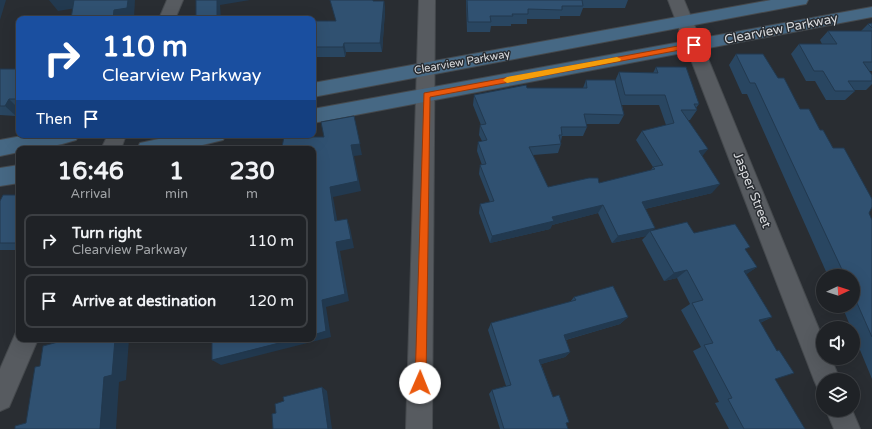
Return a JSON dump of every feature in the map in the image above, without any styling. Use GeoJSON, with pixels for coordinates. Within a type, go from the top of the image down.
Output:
{"type":"FeatureCollection","features":[{"type":"Feature","properties":{"kind":"main road","name":"Clearview Parkway"},"geometry":{"type":"LineString","coordinates":[[316,89],[800,0]]}},
{"type":"Feature","properties":{"kind":"main road","name":"Clearview Parkway"},"geometry":{"type":"LineString","coordinates":[[316,115],[872,12]]}},
{"type":"Feature","properties":{"kind":"main road"},"geometry":{"type":"LineString","coordinates":[[0,148],[54,138]]}},
{"type":"Feature","properties":{"kind":"main road"},"geometry":{"type":"LineString","coordinates":[[162,146],[201,138]]}},
{"type":"Feature","properties":{"kind":"main road"},"geometry":{"type":"LineString","coordinates":[[0,177],[16,174]]}},
{"type":"Feature","properties":{"kind":"street"},"geometry":{"type":"LineString","coordinates":[[168,16],[175,0]]}},
{"type":"Feature","properties":{"kind":"street"},"geometry":{"type":"LineString","coordinates":[[419,429],[427,68],[427,0]]}},
{"type":"Feature","properties":{"kind":"street","name":"Jasper Street"},"geometry":{"type":"LineString","coordinates":[[676,0],[824,373]]}},
{"type":"Feature","properties":{"kind":"street"},"geometry":{"type":"LineString","coordinates":[[0,398],[25,342]]}},
{"type":"Feature","properties":{"kind":"street"},"geometry":{"type":"LineString","coordinates":[[842,417],[847,429]]}},
{"type":"Feature","properties":{"kind":"building"},"geometry":{"type":"Polygon","coordinates":[[[74,0],[128,0],[127,8],[114,10],[113,16],[71,16],[74,0]]]}},
{"type":"Feature","properties":{"kind":"building"},"geometry":{"type":"Polygon","coordinates":[[[196,0],[217,0],[217,16],[196,16],[196,0]]]}},
{"type":"Feature","properties":{"kind":"building"},"geometry":{"type":"Polygon","coordinates":[[[330,0],[384,1],[380,43],[344,43],[343,47],[316,47],[316,21],[336,21],[330,0]]]}},
{"type":"Feature","properties":{"kind":"building"},"geometry":{"type":"Polygon","coordinates":[[[467,0],[582,0],[583,6],[562,6],[562,10],[528,9],[528,14],[512,14],[513,16],[490,16],[491,22],[468,22],[467,0]]]}},
{"type":"Feature","properties":{"kind":"building"},"geometry":{"type":"Polygon","coordinates":[[[828,31],[872,31],[872,62],[863,62],[872,75],[872,81],[848,81],[855,91],[835,91],[823,71],[814,71],[799,44],[837,44],[828,31]]]}},
{"type":"Feature","properties":{"kind":"building"},"geometry":{"type":"Polygon","coordinates":[[[736,54],[763,54],[778,78],[784,78],[800,109],[809,109],[820,130],[823,130],[833,148],[844,148],[872,199],[872,207],[869,213],[872,220],[872,337],[860,310],[860,269],[842,269],[755,83],[750,83],[736,54]]]}},
{"type":"Feature","properties":{"kind":"building"},"geometry":{"type":"Polygon","coordinates":[[[656,67],[686,67],[699,104],[694,104],[697,110],[681,110],[708,149],[699,151],[720,184],[642,202],[655,228],[618,236],[603,205],[552,217],[554,221],[492,236],[480,204],[494,201],[480,165],[486,164],[478,142],[487,140],[480,125],[486,124],[474,95],[526,85],[527,88],[587,88],[586,80],[615,80],[624,115],[584,114],[587,127],[561,127],[562,135],[559,135],[561,144],[529,147],[548,187],[589,178],[598,178],[599,183],[655,169],[653,167],[663,165],[642,131],[674,123],[665,95],[625,95],[619,72],[658,73],[656,67]]]}},
{"type":"Feature","properties":{"kind":"building"},"geometry":{"type":"Polygon","coordinates":[[[0,69],[16,69],[16,99],[9,99],[5,106],[0,106],[0,69]]]}},
{"type":"Feature","properties":{"kind":"building"},"geometry":{"type":"Polygon","coordinates":[[[354,116],[360,144],[351,145],[358,181],[330,187],[335,221],[347,219],[351,239],[336,242],[345,294],[322,300],[326,331],[316,334],[316,146],[282,146],[284,138],[324,137],[321,122],[354,116]]]}},
{"type":"Feature","properties":{"kind":"building"},"geometry":{"type":"Polygon","coordinates":[[[3,195],[16,195],[16,243],[0,243],[0,201],[3,195]]]}},
{"type":"Feature","properties":{"kind":"building"},"geometry":{"type":"Polygon","coordinates":[[[687,222],[694,233],[735,224],[750,247],[745,249],[757,267],[744,271],[772,317],[759,320],[777,351],[779,350],[794,373],[775,379],[805,429],[744,429],[728,399],[732,398],[704,345],[713,343],[692,303],[703,300],[687,270],[674,273],[650,231],[687,222]]]}},
{"type":"Feature","properties":{"kind":"building"},"geometry":{"type":"Polygon","coordinates":[[[613,286],[628,317],[564,335],[570,352],[539,360],[553,397],[559,395],[569,422],[566,423],[568,429],[504,429],[492,390],[511,385],[491,323],[576,300],[574,297],[613,286]]]}},
{"type":"Feature","properties":{"kind":"building"},"geometry":{"type":"Polygon","coordinates":[[[58,342],[115,342],[112,375],[104,377],[100,429],[15,429],[15,426],[26,423],[35,367],[40,366],[43,346],[58,342]]]}},
{"type":"Feature","properties":{"kind":"building"},"geometry":{"type":"Polygon","coordinates":[[[212,342],[283,342],[212,360],[212,342]]]}},
{"type":"Feature","properties":{"kind":"building"},"geometry":{"type":"Polygon","coordinates":[[[322,387],[328,429],[273,429],[272,414],[276,413],[275,404],[284,401],[283,397],[322,387]]]}},
{"type":"Feature","properties":{"kind":"slow traffic"},"geometry":{"type":"LineString","coordinates":[[507,80],[617,59]]}},
{"type":"Feature","properties":{"kind":"route"},"geometry":{"type":"LineString","coordinates":[[420,383],[426,95],[694,45]]}}]}
